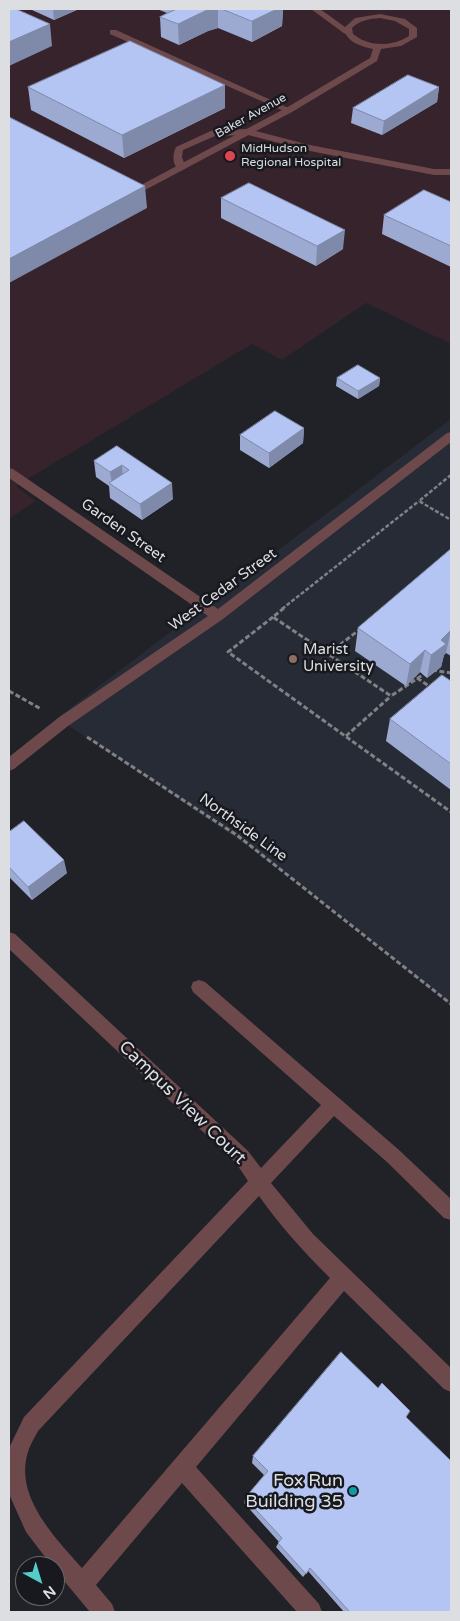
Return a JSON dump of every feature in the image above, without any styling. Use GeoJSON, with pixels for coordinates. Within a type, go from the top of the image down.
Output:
{"type":"FeatureCollection","features":[{"type":"Feature","properties":{"kind":"street"},"geometry":{"type":"LineString","coordinates":[[315,9],[348,32],[355,40],[378,46],[405,43],[413,37],[414,31],[412,26],[403,21],[374,13],[352,23],[348,32]]}},
{"type":"Feature","properties":{"kind":"street"},"geometry":{"type":"LineString","coordinates":[[113,32],[289,110]]}},
{"type":"Feature","properties":{"kind":"street","name":"Baker Avenue"},"geometry":{"type":"LineString","coordinates":[[126,197],[289,110],[374,59],[378,46]]}},
{"type":"Feature","properties":{"kind":"street"},"geometry":{"type":"LineString","coordinates":[[181,168],[177,157],[179,149],[213,133],[248,132],[310,148],[434,172],[451,172]]}},
{"type":"Feature","properties":{"kind":"street","name":"West Cedar Street"},"geometry":{"type":"LineString","coordinates":[[9,764],[63,722],[218,616],[451,436]]}},
{"type":"Feature","properties":{"kind":"street","name":"Garden Street"},"geometry":{"type":"LineString","coordinates":[[9,472],[218,616]]}},
{"type":"Feature","properties":{"kind":"street","name":"Campus View Court"},"geometry":{"type":"LineString","coordinates":[[9,939],[242,1157],[259,1183],[306,1241],[451,1382]]}},
{"type":"Feature","properties":{"kind":"street"},"geometry":{"type":"LineString","coordinates":[[200,987],[393,1156],[451,1211]]}},
{"type":"Feature","properties":{"kind":"street"},"geometry":{"type":"LineString","coordinates":[[104,1612],[34,1527],[20,1503],[15,1478],[18,1450],[31,1424],[333,1105]]}},
{"type":"Feature","properties":{"kind":"street"},"geometry":{"type":"LineString","coordinates":[[82,1585],[343,1277]]}},
{"type":"Feature","properties":{"kind":"street"},"geometry":{"type":"LineString","coordinates":[[182,1467],[310,1612]]}},
{"type":"Feature","properties":{"kind":"path"},"geometry":{"type":"LineString","coordinates":[[451,475],[228,652],[451,812]]}},
{"type":"Feature","properties":{"kind":"path"},"geometry":{"type":"LineString","coordinates":[[419,501],[451,520]]}},
{"type":"Feature","properties":{"kind":"path"},"geometry":{"type":"LineString","coordinates":[[274,617],[391,696]]}},
{"type":"Feature","properties":{"kind":"path"},"geometry":{"type":"LineString","coordinates":[[328,654],[365,625]]}},
{"type":"Feature","properties":{"kind":"path"},"geometry":{"type":"LineString","coordinates":[[346,736],[391,696],[430,670],[451,673]]}},
{"type":"Feature","properties":{"kind":"path"},"geometry":{"type":"LineString","coordinates":[[418,678],[438,692]]}},
{"type":"Feature","properties":{"kind":"path","name":"Northside Line"},"geometry":{"type":"LineString","coordinates":[[9,691],[63,722],[144,773],[238,836],[451,1004]]}},
{"type":"Feature","properties":{"kind":"shaded area","name":"MidHudson Regional Hospital"},"geometry":{"type":"Polygon","coordinates":[[[9,9],[451,9],[451,344],[366,303],[282,360],[252,344],[16,486],[36,501],[9,519],[9,9]]]}},
{"type":"Feature","properties":{"kind":"shaded area","name":"Marist University"},"geometry":{"type":"Polygon","coordinates":[[[451,419],[451,1006],[327,904],[246,845],[57,718],[451,419]]]}},
{"type":"Feature","properties":{"kind":"building"},"geometry":{"type":"Polygon","coordinates":[[[9,9],[16,9],[50,24],[9,42],[9,9]]]}},
{"type":"Feature","properties":{"kind":"building"},"geometry":{"type":"Polygon","coordinates":[[[177,9],[213,9],[178,24],[160,17],[177,9]]]}},
{"type":"Feature","properties":{"kind":"building"},"geometry":{"type":"Polygon","coordinates":[[[222,9],[277,9],[252,21],[222,9]]]}},
{"type":"Feature","properties":{"kind":"building"},"geometry":{"type":"Polygon","coordinates":[[[130,41],[225,85],[122,135],[28,87],[130,41]]]}},
{"type":"Feature","properties":{"kind":"building"},"geometry":{"type":"Polygon","coordinates":[[[408,75],[439,87],[384,121],[353,108],[408,75]]]}},
{"type":"Feature","properties":{"kind":"building"},"geometry":{"type":"Polygon","coordinates":[[[9,117],[145,186],[9,259],[9,117]]]}},
{"type":"Feature","properties":{"kind":"building"},"geometry":{"type":"Polygon","coordinates":[[[249,183],[345,230],[317,246],[221,198],[249,183]]]}},
{"type":"Feature","properties":{"kind":"building"},"geometry":{"type":"Polygon","coordinates":[[[424,190],[451,202],[451,246],[384,215],[424,190]]]}},
{"type":"Feature","properties":{"kind":"building"},"geometry":{"type":"Polygon","coordinates":[[[358,365],[380,378],[358,391],[337,378],[358,365]]]}},
{"type":"Feature","properties":{"kind":"building"},"geometry":{"type":"Polygon","coordinates":[[[275,411],[304,428],[269,453],[240,435],[275,411]]]}},
{"type":"Feature","properties":{"kind":"building"},"geometry":{"type":"Polygon","coordinates":[[[117,446],[172,483],[140,504],[109,483],[129,470],[122,465],[110,472],[94,461],[117,446]]]}},
{"type":"Feature","properties":{"kind":"building"},"geometry":{"type":"Polygon","coordinates":[[[451,549],[451,630],[441,640],[446,644],[431,655],[425,650],[410,664],[358,628],[451,549]]]}},
{"type":"Feature","properties":{"kind":"building"},"geometry":{"type":"Polygon","coordinates":[[[442,675],[451,681],[451,764],[390,719],[442,675]]]}},
{"type":"Feature","properties":{"kind":"building"},"geometry":{"type":"Polygon","coordinates":[[[24,821],[64,860],[28,887],[9,867],[9,832],[24,821]]]}},
{"type":"Feature","properties":{"kind":"building","name":"Fox Run Building 35"},"geometry":{"type":"Polygon","coordinates":[[[341,1352],[378,1388],[382,1383],[410,1411],[406,1417],[451,1461],[451,1612],[350,1612],[310,1568],[306,1574],[278,1543],[282,1538],[245,1498],[268,1471],[253,1456],[341,1352]]]}},
{"type":"Feature","properties":{"kind":"place","name":"MidHudson Regional Hospital"},"geometry":{"type":"Point","coordinates":[230,156]}},
{"type":"Feature","properties":{"kind":"place","name":"Marist University"},"geometry":{"type":"Point","coordinates":[293,659]}},
{"type":"Feature","properties":{"kind":"place","name":"Fox Run Building 35"},"geometry":{"type":"Point","coordinates":[353,1491]}}]}
